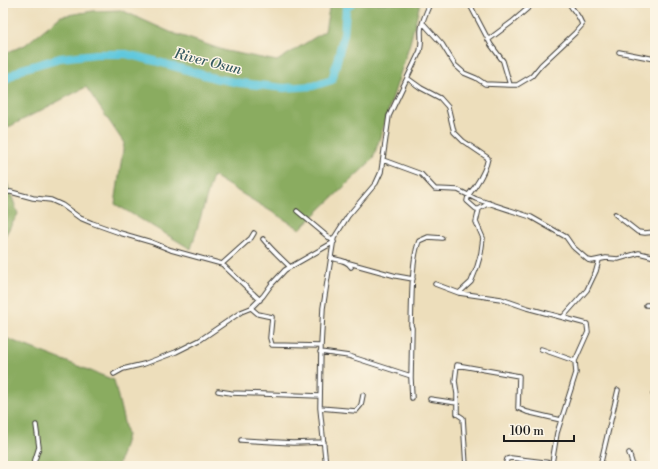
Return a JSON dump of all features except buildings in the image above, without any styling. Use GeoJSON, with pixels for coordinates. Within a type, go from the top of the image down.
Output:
{"type":"FeatureCollection","features":[{"type":"Feature","properties":{"kind":"street"},"geometry":{"type":"LineString","coordinates":[[326,466],[320,408],[320,352],[323,308],[334,238],[348,216],[376,182],[381,172],[389,116],[420,51],[422,40],[421,31],[430,3]]}},
{"type":"Feature","properties":{"kind":"street"},"geometry":{"type":"LineString","coordinates":[[469,3],[488,40],[503,61],[510,85]]}},
{"type":"Feature","properties":{"kind":"street"},"geometry":{"type":"LineString","coordinates":[[488,40],[534,3]]}},
{"type":"Feature","properties":{"kind":"street"},"geometry":{"type":"LineString","coordinates":[[423,23],[442,44],[455,65],[464,73],[486,84],[517,85],[532,76],[541,65],[582,25],[581,19],[574,12],[569,3]]}},
{"type":"Feature","properties":{"kind":"street"},"geometry":{"type":"LineString","coordinates":[[619,52],[655,59]]}},
{"type":"Feature","properties":{"kind":"street"},"geometry":{"type":"LineString","coordinates":[[407,78],[421,88],[440,98],[448,107],[454,132],[463,141],[488,158],[484,173],[475,187],[468,194],[467,201],[476,209],[479,209]]}},
{"type":"Feature","properties":{"kind":"street"},"geometry":{"type":"LineString","coordinates":[[383,160],[421,174],[435,188],[458,190],[489,203],[531,217],[566,237],[572,247],[584,258],[592,261],[606,258],[618,259],[639,253],[655,257]]}},
{"type":"Feature","properties":{"kind":"street"},"geometry":{"type":"LineString","coordinates":[[3,194],[6,192],[11,192],[33,198],[51,200],[62,205],[80,218],[99,226],[151,242],[171,250],[222,264],[260,300]]}},
{"type":"Feature","properties":{"kind":"street"},"geometry":{"type":"LineString","coordinates":[[458,292],[471,282],[481,253],[483,238],[476,222],[479,209],[489,203]]}},
{"type":"Feature","properties":{"kind":"street"},"geometry":{"type":"LineString","coordinates":[[296,210],[334,242]]}},
{"type":"Feature","properties":{"kind":"street"},"geometry":{"type":"LineString","coordinates":[[616,214],[638,232],[655,232]]}},
{"type":"Feature","properties":{"kind":"street"},"geometry":{"type":"LineString","coordinates":[[222,264],[254,233]]}},
{"type":"Feature","properties":{"kind":"street"},"geometry":{"type":"LineString","coordinates":[[412,398],[411,325],[413,279],[417,247],[419,241],[428,237],[442,238]]}},
{"type":"Feature","properties":{"kind":"street"},"geometry":{"type":"LineString","coordinates":[[263,239],[290,267]]}},
{"type":"Feature","properties":{"kind":"street"},"geometry":{"type":"LineString","coordinates":[[114,374],[123,369],[144,364],[176,352],[200,340],[241,312],[251,308],[260,300],[280,275],[290,267],[334,242]]}},
{"type":"Feature","properties":{"kind":"street"},"geometry":{"type":"LineString","coordinates":[[331,258],[396,276],[413,279]]}},
{"type":"Feature","properties":{"kind":"street"},"geometry":{"type":"LineString","coordinates":[[563,317],[587,290],[596,271],[599,260]]}},
{"type":"Feature","properties":{"kind":"street"},"geometry":{"type":"LineString","coordinates":[[349,263],[351,267]]}},
{"type":"Feature","properties":{"kind":"street"},"geometry":{"type":"LineString","coordinates":[[435,284],[458,292],[501,299],[587,324],[588,332],[575,361],[576,373],[556,433],[552,465],[511,458],[507,459],[505,466]]}},
{"type":"Feature","properties":{"kind":"street"},"geometry":{"type":"LineString","coordinates":[[646,305],[655,305]]}},
{"type":"Feature","properties":{"kind":"street"},"geometry":{"type":"LineString","coordinates":[[251,308],[258,314],[272,317],[270,338],[272,345],[321,346]]}},
{"type":"Feature","properties":{"kind":"street"},"geometry":{"type":"LineString","coordinates":[[541,349],[575,361]]}},
{"type":"Feature","properties":{"kind":"street"},"geometry":{"type":"LineString","coordinates":[[320,352],[349,356],[411,376]]}},
{"type":"Feature","properties":{"kind":"street"},"geometry":{"type":"LineString","coordinates":[[466,466],[463,418],[457,414],[457,394],[455,381],[457,364],[518,376],[518,408],[527,412],[561,420]]}},
{"type":"Feature","properties":{"kind":"street"},"geometry":{"type":"LineString","coordinates":[[600,466],[618,390]]}},
{"type":"Feature","properties":{"kind":"street"},"geometry":{"type":"LineString","coordinates":[[218,391],[231,393],[320,396]]}},
{"type":"Feature","properties":{"kind":"street"},"geometry":{"type":"LineString","coordinates":[[320,408],[356,412],[361,405],[363,395]]}},
{"type":"Feature","properties":{"kind":"street"},"geometry":{"type":"LineString","coordinates":[[430,399],[457,403]]}},
{"type":"Feature","properties":{"kind":"street"},"geometry":{"type":"LineString","coordinates":[[33,466],[39,447],[36,425]]}},
{"type":"Feature","properties":{"kind":"street"},"geometry":{"type":"LineString","coordinates":[[242,440],[324,442]]}},
{"type":"Feature","properties":{"kind":"street"},"geometry":{"type":"LineString","coordinates":[[629,453],[633,466]]}},
{"type":"Feature","properties":{"kind":"green space"},"geometry":{"type":"Polygon","coordinates":[[[330,3],[420,3],[410,43],[373,159],[300,229],[213,176],[191,249],[115,204],[124,143],[86,87],[3,130],[3,54],[25,45],[61,16],[93,11],[121,10],[170,32],[226,51],[277,61],[325,31],[330,3]]]}},
{"type":"Feature","properties":{"kind":"green space"},"geometry":{"type":"Polygon","coordinates":[[[3,171],[18,214],[3,239],[3,171]]]}},
{"type":"Feature","properties":{"kind":"green space"},"geometry":{"type":"Polygon","coordinates":[[[3,337],[114,380],[127,435],[118,466],[3,466],[3,337]]]}},
{"type":"Feature","properties":{"kind":"waterway","name":"River Osun"},"geometry":{"type":"LineString","coordinates":[[3,81],[22,69],[60,58],[96,54],[126,54],[214,78],[240,83],[284,88],[313,86],[332,80],[344,34],[346,9],[352,3]]}}]}
